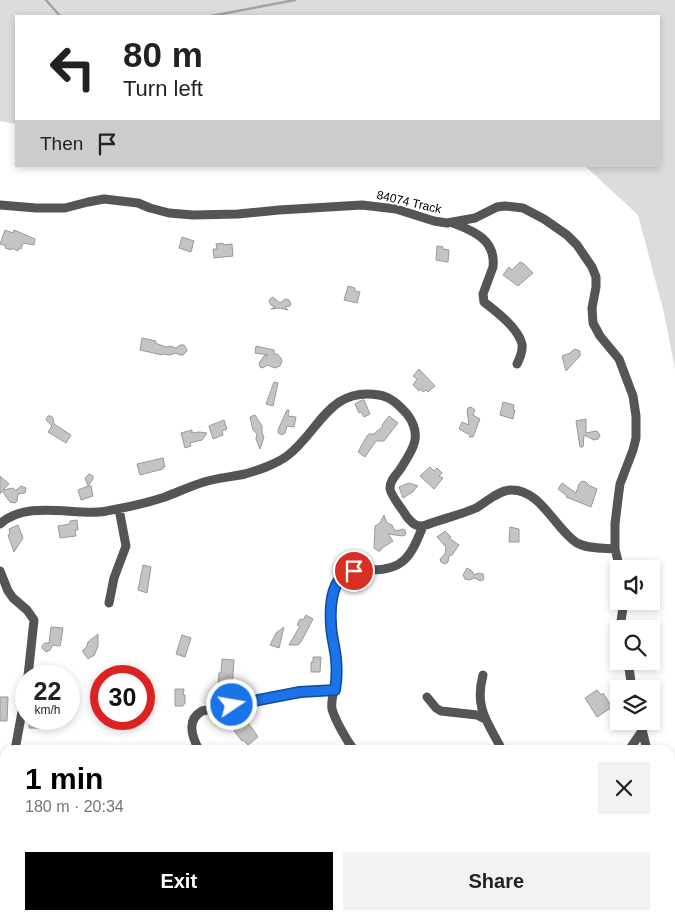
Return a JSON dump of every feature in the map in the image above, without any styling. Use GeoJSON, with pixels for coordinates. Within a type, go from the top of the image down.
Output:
{"type":"FeatureCollection","features":[{"type":"Feature","properties":{"kind":"street","name":"84074 Track"},"geometry":{"type":"LineString","coordinates":[[0,205],[65,208],[104,199],[138,203],[169,213],[194,215],[238,214],[362,205],[396,209],[434,221],[447,223],[475,218],[505,206],[523,208],[544,219],[567,235],[577,245],[592,267],[596,277],[592,308],[593,323],[600,336],[622,364],[633,396],[636,416],[636,438],[620,484],[614,540],[618,560]]}},
{"type":"Feature","properties":{"kind":"street"},"geometry":{"type":"LineString","coordinates":[[453,222],[481,236],[491,252],[493,267],[483,299],[484,302],[509,323],[519,338],[522,344],[522,352],[517,364]]}},
{"type":"Feature","properties":{"kind":"street"},"geometry":{"type":"LineString","coordinates":[[0,524],[16,514],[36,510],[99,512],[119,508],[164,497],[206,482],[246,474],[286,457],[309,435],[320,420],[336,404],[352,396],[372,394],[387,397],[400,406],[413,424],[416,432],[416,439],[411,453],[394,478],[390,488],[391,493],[412,523],[417,526],[423,526],[477,507],[504,491],[516,490],[534,498],[577,543],[586,546],[615,549]]}},
{"type":"Feature","properties":{"kind":"street"},"geometry":{"type":"LineString","coordinates":[[109,602],[114,578],[126,546],[119,508]]}},
{"type":"Feature","properties":{"kind":"street"},"geometry":{"type":"LineString","coordinates":[[351,745],[332,710],[337,673],[331,624],[333,598],[337,586],[344,576],[360,569],[388,569],[404,561],[415,547],[423,526]]}},
{"type":"Feature","properties":{"kind":"street"},"geometry":{"type":"LineString","coordinates":[[0,571],[8,591],[28,610],[34,620],[29,665]]}},
{"type":"Feature","properties":{"kind":"street"},"geometry":{"type":"LineString","coordinates":[[483,676],[480,697],[485,719],[499,745]]}},
{"type":"Feature","properties":{"kind":"street"},"geometry":{"type":"LineString","coordinates":[[197,745],[192,727],[195,718],[202,711],[300,692],[335,690]]}},
{"type":"Feature","properties":{"kind":"street"},"geometry":{"type":"LineString","coordinates":[[427,697],[441,711],[477,715],[485,719]]}},
{"type":"Feature","properties":{"kind":"street"},"geometry":{"type":"LineString","coordinates":[[16,745],[19,730]]}},
{"type":"Feature","properties":{"kind":"street"},"geometry":{"type":"LineString","coordinates":[[632,745],[642,731]]}},
{"type":"Feature","properties":{"kind":"street"},"geometry":{"type":"LineString","coordinates":[[642,731],[646,745]]}},
{"type":"Feature","properties":{"kind":"shaded area"},"geometry":{"type":"Polygon","coordinates":[[[0,0],[675,0],[675,369],[664,313],[638,215],[586,167],[660,167],[660,15],[15,15],[15,124],[0,121],[0,0]]]}},
{"type":"Feature","properties":{"kind":"building"},"geometry":{"type":"Polygon","coordinates":[[[5,230],[13,233],[14,230],[35,239],[34,245],[23,243],[18,251],[12,248],[11,250],[5,248],[6,246],[0,244],[5,230]]]}},
{"type":"Feature","properties":{"kind":"building"},"geometry":{"type":"Polygon","coordinates":[[[182,237],[194,241],[191,252],[179,248],[182,237]]]}},
{"type":"Feature","properties":{"kind":"building"},"geometry":{"type":"Polygon","coordinates":[[[223,243],[223,245],[232,244],[233,256],[214,258],[213,249],[217,249],[216,244],[223,243]]]}},
{"type":"Feature","properties":{"kind":"building"},"geometry":{"type":"Polygon","coordinates":[[[437,246],[449,250],[448,262],[436,260],[437,246]]]}},
{"type":"Feature","properties":{"kind":"building"},"geometry":{"type":"Polygon","coordinates":[[[520,262],[533,273],[518,286],[503,275],[509,267],[512,270],[520,262]]]}},
{"type":"Feature","properties":{"kind":"building"},"geometry":{"type":"Polygon","coordinates":[[[348,286],[360,292],[357,303],[344,300],[348,286]]]}},
{"type":"Feature","properties":{"kind":"building"},"geometry":{"type":"Polygon","coordinates":[[[273,297],[280,303],[285,299],[289,300],[290,306],[285,307],[288,310],[280,308],[271,309],[275,307],[269,301],[273,297]]]}},
{"type":"Feature","properties":{"kind":"building"},"geometry":{"type":"Polygon","coordinates":[[[142,338],[156,341],[155,343],[166,347],[176,348],[184,345],[187,351],[183,355],[176,353],[162,355],[140,350],[142,338]]]}},
{"type":"Feature","properties":{"kind":"building"},"geometry":{"type":"Polygon","coordinates":[[[256,346],[274,350],[274,354],[281,358],[280,366],[275,368],[267,365],[263,368],[260,367],[259,363],[264,356],[268,355],[255,353],[256,346]]]}},
{"type":"Feature","properties":{"kind":"building"},"geometry":{"type":"Polygon","coordinates":[[[575,349],[580,351],[580,356],[566,371],[562,356],[575,349]]]}},
{"type":"Feature","properties":{"kind":"building"},"geometry":{"type":"Polygon","coordinates":[[[419,369],[435,386],[428,392],[426,390],[423,392],[421,389],[419,391],[413,385],[417,379],[413,376],[419,369]]]}},
{"type":"Feature","properties":{"kind":"building"},"geometry":{"type":"Polygon","coordinates":[[[274,382],[278,383],[273,406],[266,404],[274,382]]]}},
{"type":"Feature","properties":{"kind":"building"},"geometry":{"type":"Polygon","coordinates":[[[364,400],[370,414],[364,417],[361,412],[359,413],[355,404],[364,400]]]}},
{"type":"Feature","properties":{"kind":"building"},"geometry":{"type":"Polygon","coordinates":[[[503,402],[514,405],[513,419],[500,415],[503,402]]]}},
{"type":"Feature","properties":{"kind":"building"},"geometry":{"type":"Polygon","coordinates":[[[471,407],[475,410],[473,415],[480,419],[473,437],[471,436],[470,438],[470,435],[459,429],[462,422],[469,425],[467,410],[471,407]]]}},
{"type":"Feature","properties":{"kind":"building"},"geometry":{"type":"Polygon","coordinates":[[[287,410],[289,410],[288,416],[296,417],[294,427],[287,426],[285,433],[282,435],[278,433],[278,430],[287,410]]]}},
{"type":"Feature","properties":{"kind":"building"},"geometry":{"type":"Polygon","coordinates":[[[255,415],[262,426],[264,437],[260,449],[256,439],[257,434],[253,430],[250,417],[255,415]]]}},
{"type":"Feature","properties":{"kind":"building"},"geometry":{"type":"Polygon","coordinates":[[[48,416],[53,418],[54,424],[71,435],[66,443],[48,432],[52,426],[46,420],[48,416]]]}},
{"type":"Feature","properties":{"kind":"building"},"geometry":{"type":"Polygon","coordinates":[[[389,416],[398,423],[384,441],[376,441],[365,457],[358,452],[367,436],[374,434],[383,426],[389,416]]]}},
{"type":"Feature","properties":{"kind":"building"},"geometry":{"type":"Polygon","coordinates":[[[586,419],[586,433],[596,431],[600,436],[594,440],[584,435],[583,447],[580,447],[576,421],[586,419]]]}},
{"type":"Feature","properties":{"kind":"building"},"geometry":{"type":"Polygon","coordinates":[[[224,420],[227,429],[222,431],[223,435],[213,439],[209,426],[224,420]]]}},
{"type":"Feature","properties":{"kind":"building"},"geometry":{"type":"Polygon","coordinates":[[[192,430],[192,433],[207,433],[202,440],[190,443],[191,446],[185,448],[181,433],[192,430]]]}},
{"type":"Feature","properties":{"kind":"building"},"geometry":{"type":"Polygon","coordinates":[[[163,458],[165,467],[163,469],[140,475],[137,464],[163,458]]]}},
{"type":"Feature","properties":{"kind":"building"},"geometry":{"type":"Polygon","coordinates":[[[430,467],[434,471],[437,468],[442,473],[439,476],[443,478],[434,489],[420,476],[430,467]]]}},
{"type":"Feature","properties":{"kind":"building"},"geometry":{"type":"Polygon","coordinates":[[[89,474],[93,476],[93,479],[88,486],[85,478],[89,474]]]}},
{"type":"Feature","properties":{"kind":"building"},"geometry":{"type":"Polygon","coordinates":[[[0,476],[9,484],[3,490],[13,488],[15,491],[21,486],[26,488],[25,493],[18,494],[15,503],[10,502],[2,491],[0,494],[0,476]]]}},
{"type":"Feature","properties":{"kind":"building"},"geometry":{"type":"Polygon","coordinates":[[[582,481],[597,489],[591,507],[566,497],[558,489],[562,483],[576,493],[582,481]]]}},
{"type":"Feature","properties":{"kind":"building"},"geometry":{"type":"Polygon","coordinates":[[[409,483],[418,486],[403,498],[399,487],[409,483]]]}},
{"type":"Feature","properties":{"kind":"building"},"geometry":{"type":"Polygon","coordinates":[[[91,486],[93,496],[81,500],[78,490],[91,486]]]}},
{"type":"Feature","properties":{"kind":"building"},"geometry":{"type":"Polygon","coordinates":[[[384,515],[387,523],[392,525],[395,531],[403,529],[406,534],[403,536],[388,534],[393,541],[378,551],[374,548],[375,526],[380,523],[384,515]]]}},
{"type":"Feature","properties":{"kind":"building"},"geometry":{"type":"Polygon","coordinates":[[[77,520],[78,530],[75,530],[76,536],[60,538],[58,526],[70,524],[70,521],[77,520]]]}},
{"type":"Feature","properties":{"kind":"building"},"geometry":{"type":"Polygon","coordinates":[[[18,525],[23,538],[14,552],[8,535],[10,534],[9,529],[18,525]]]}},
{"type":"Feature","properties":{"kind":"building"},"geometry":{"type":"Polygon","coordinates":[[[510,527],[519,529],[519,542],[509,542],[510,527]]]}},
{"type":"Feature","properties":{"kind":"building"},"geometry":{"type":"Polygon","coordinates":[[[445,531],[451,537],[449,538],[459,545],[452,555],[449,556],[448,562],[445,564],[440,559],[445,554],[446,547],[437,537],[445,531]]]}},
{"type":"Feature","properties":{"kind":"building"},"geometry":{"type":"Polygon","coordinates":[[[143,565],[151,567],[147,593],[138,590],[143,565]]]}},
{"type":"Feature","properties":{"kind":"building"},"geometry":{"type":"Polygon","coordinates":[[[467,568],[474,575],[483,574],[484,579],[481,581],[474,578],[470,580],[465,579],[463,575],[467,568]]]}},
{"type":"Feature","properties":{"kind":"building"},"geometry":{"type":"Polygon","coordinates":[[[306,615],[313,619],[301,642],[298,645],[289,645],[300,626],[297,625],[300,619],[303,620],[306,615]]]}},
{"type":"Feature","properties":{"kind":"building"},"geometry":{"type":"Polygon","coordinates":[[[51,627],[63,628],[60,646],[53,645],[46,652],[42,646],[45,643],[49,643],[51,627]]]}},
{"type":"Feature","properties":{"kind":"building"},"geometry":{"type":"Polygon","coordinates":[[[284,627],[279,648],[270,645],[276,633],[284,627]]]}},
{"type":"Feature","properties":{"kind":"building"},"geometry":{"type":"Polygon","coordinates":[[[98,634],[98,646],[94,656],[88,659],[83,650],[88,642],[98,634]]]}},
{"type":"Feature","properties":{"kind":"building"},"geometry":{"type":"Polygon","coordinates":[[[182,635],[191,638],[185,657],[176,654],[182,635]]]}},
{"type":"Feature","properties":{"kind":"building"},"geometry":{"type":"Polygon","coordinates":[[[313,657],[321,657],[320,672],[311,672],[313,657]]]}},
{"type":"Feature","properties":{"kind":"building"},"geometry":{"type":"Polygon","coordinates":[[[222,659],[234,660],[232,688],[218,687],[222,659]]]}},
{"type":"Feature","properties":{"kind":"building"},"geometry":{"type":"Polygon","coordinates":[[[175,689],[184,689],[185,704],[183,706],[175,706],[175,689]]]}},
{"type":"Feature","properties":{"kind":"building"},"geometry":{"type":"Polygon","coordinates":[[[597,690],[601,695],[603,693],[610,704],[610,708],[597,717],[585,698],[597,690]]]}},
{"type":"Feature","properties":{"kind":"building"},"geometry":{"type":"Polygon","coordinates":[[[0,697],[8,697],[7,721],[0,721],[0,697]]]}},
{"type":"Feature","properties":{"kind":"building"},"geometry":{"type":"Polygon","coordinates":[[[246,720],[258,737],[248,745],[234,731],[246,720]]]}},
{"type":"Feature","properties":{"kind":"waterway"},"geometry":{"type":"LineString","coordinates":[[46,0],[59,15]]}},
{"type":"Feature","properties":{"kind":"waterway"},"geometry":{"type":"LineString","coordinates":[[216,15],[295,0]]}},
{"type":"Feature","properties":{"kind":"route"},"geometry":{"type":"LineString","coordinates":[[232,705],[300,692],[335,690],[337,673],[331,624],[334,591],[340,579],[354,571]]}}]}
